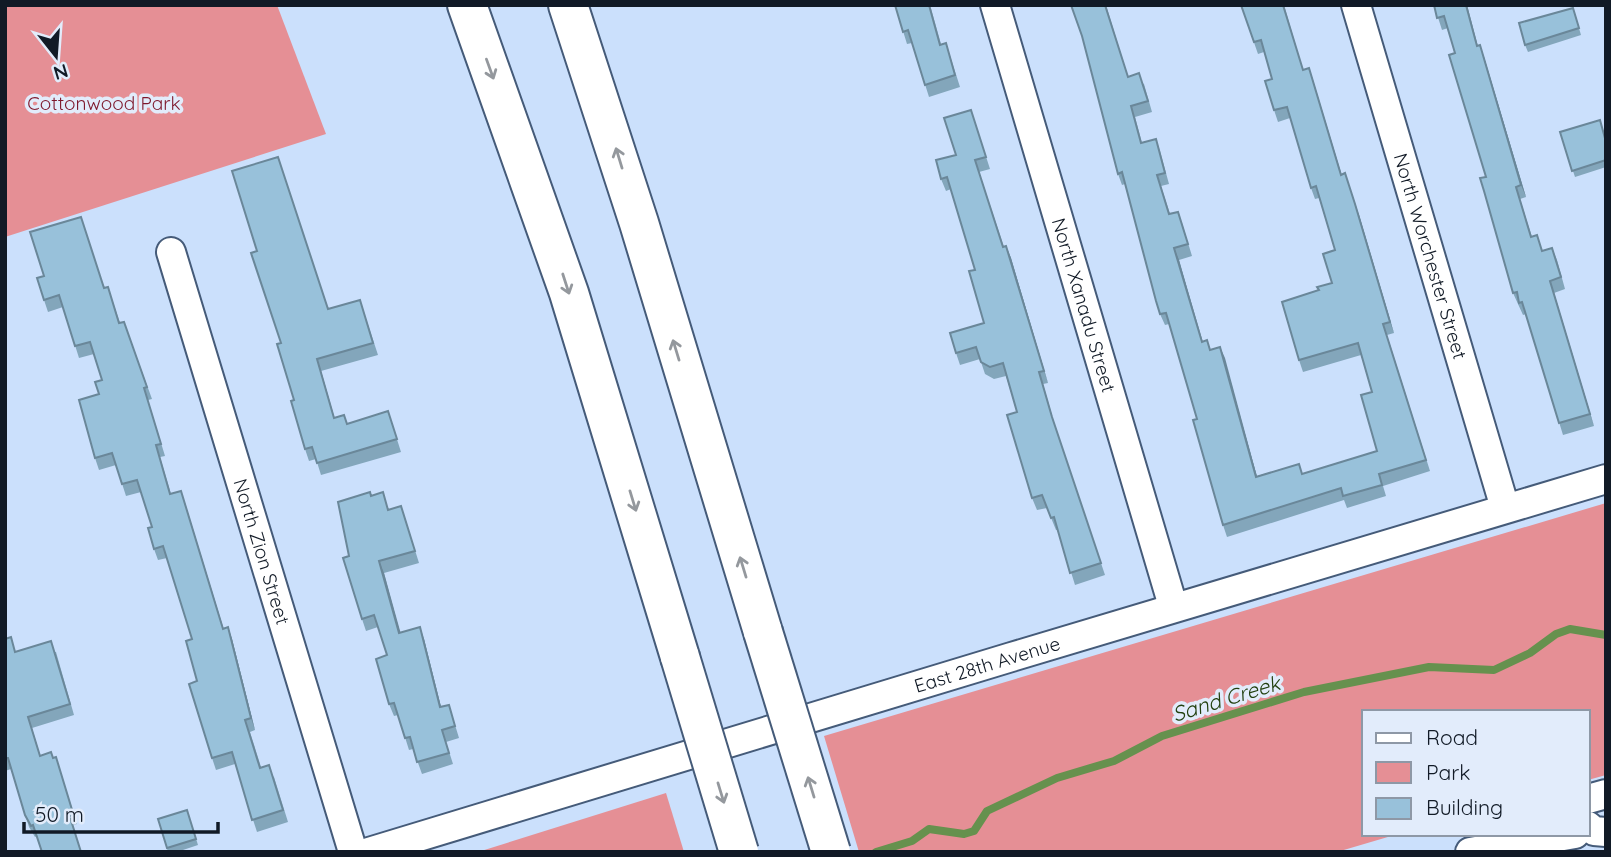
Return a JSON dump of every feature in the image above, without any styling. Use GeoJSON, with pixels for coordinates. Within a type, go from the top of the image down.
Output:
{"type":"FeatureCollection","features":[{"type":"Feature","properties":{"kind":"highway"},"geometry":{"type":"LineString","coordinates":[[467,5],[565,281],[740,852]]}},
{"type":"Feature","properties":{"kind":"highway"},"geometry":{"type":"LineString","coordinates":[[568,5],[635,210],[831,852]]}},
{"type":"Feature","properties":{"kind":"street","name":"North Xanadu Street"},"geometry":{"type":"LineString","coordinates":[[995,5],[1173,606]]}},
{"type":"Feature","properties":{"kind":"street","name":"North Worchester Street"},"geometry":{"type":"LineString","coordinates":[[1356,5],[1505,509]]}},
{"type":"Feature","properties":{"kind":"street","name":"North Zion Street"},"geometry":{"type":"LineString","coordinates":[[171,252],[353,852]]}},
{"type":"Feature","properties":{"kind":"street","name":"East 28th Avenue"},"geometry":{"type":"LineString","coordinates":[[369,852],[1173,606],[1606,479]]}},
{"type":"Feature","properties":{"kind":"street"},"geometry":{"type":"LineString","coordinates":[[1449,852],[1490,836]]}},
{"type":"Feature","properties":{"kind":"street"},"geometry":{"type":"LineString","coordinates":[[1470,852],[1561,836]]}},
{"type":"Feature","properties":{"kind":"green space","name":"Cottonwood Park"},"geometry":{"type":"Polygon","coordinates":[[[5,5],[277,5],[326,134],[5,237],[5,5]]]}},
{"type":"Feature","properties":{"kind":"green space"},"geometry":{"type":"Polygon","coordinates":[[[1606,503],[1606,775],[1590,779],[1590,710],[1362,710],[1362,836],[1391,836],[1337,852],[859,852],[824,736],[1606,503]]]}},
{"type":"Feature","properties":{"kind":"green space"},"geometry":{"type":"Polygon","coordinates":[[[666,793],[684,852],[478,852],[666,793]]]}},
{"type":"Feature","properties":{"kind":"building"},"geometry":{"type":"Polygon","coordinates":[[[895,5],[929,5],[940,45],[946,43],[955,75],[925,85],[908,30],[903,32],[895,5]]]}},
{"type":"Feature","properties":{"kind":"building"},"geometry":{"type":"Polygon","coordinates":[[[1071,5],[1105,5],[1128,77],[1139,73],[1148,101],[1131,106],[1141,143],[1156,139],[1165,173],[1157,175],[1169,214],[1178,212],[1188,244],[1174,248],[1202,342],[1207,340],[1210,350],[1220,347],[1256,477],[1299,464],[1302,474],[1377,451],[1361,395],[1372,392],[1358,343],[1299,360],[1282,302],[1332,283],[1323,254],[1335,250],[1316,186],[1311,188],[1287,107],[1274,110],[1265,81],[1272,79],[1261,40],[1254,42],[1241,5],[1283,5],[1303,70],[1309,68],[1341,175],[1345,173],[1355,204],[1390,322],[1383,324],[1426,460],[1379,474],[1382,485],[1343,496],[1341,488],[1223,525],[1193,420],[1197,419],[1166,313],[1160,314],[1156,301],[1122,172],[1118,174],[1082,36],[1071,5]]]}},
{"type":"Feature","properties":{"kind":"building"},"geometry":{"type":"Polygon","coordinates":[[[1434,5],[1466,5],[1521,185],[1516,187],[1531,237],[1537,235],[1542,251],[1552,248],[1561,277],[1550,281],[1590,414],[1559,423],[1522,302],[1519,303],[1517,292],[1513,293],[1480,178],[1486,177],[1449,55],[1455,53],[1444,16],[1437,18],[1434,5]]]}},
{"type":"Feature","properties":{"kind":"building"},"geometry":{"type":"Polygon","coordinates":[[[1573,8],[1579,28],[1525,45],[1519,23],[1573,8]]]}},
{"type":"Feature","properties":{"kind":"building"},"geometry":{"type":"Polygon","coordinates":[[[971,110],[986,157],[975,160],[1003,247],[1006,246],[1044,371],[1039,372],[1052,417],[1101,563],[1070,573],[1054,517],[1051,518],[1042,495],[1032,498],[1007,415],[1017,412],[1003,363],[990,367],[981,362],[976,347],[956,353],[950,333],[984,323],[969,271],[975,270],[947,177],[941,179],[936,160],[956,155],[944,118],[971,110]]]}},
{"type":"Feature","properties":{"kind":"building"},"geometry":{"type":"Polygon","coordinates":[[[1600,120],[1606,142],[1606,160],[1572,171],[1560,132],[1600,120]]]}},
{"type":"Feature","properties":{"kind":"building"},"geometry":{"type":"Polygon","coordinates":[[[278,157],[328,309],[360,300],[373,343],[317,359],[334,418],[344,415],[347,424],[388,411],[397,439],[317,463],[312,447],[305,449],[291,401],[294,400],[277,344],[281,343],[251,253],[257,251],[232,171],[278,157]]]}},
{"type":"Feature","properties":{"kind":"building"},"geometry":{"type":"Polygon","coordinates":[[[81,217],[104,288],[108,287],[119,323],[124,322],[147,387],[144,388],[161,444],[156,445],[170,494],[181,491],[223,629],[228,627],[251,718],[245,720],[260,768],[269,765],[283,810],[252,820],[232,752],[212,758],[189,684],[197,681],[186,641],[192,639],[163,546],[154,549],[148,528],[152,527],[137,480],[122,484],[112,453],[95,458],[79,400],[99,394],[95,382],[102,380],[90,342],[75,346],[59,295],[44,300],[37,278],[44,276],[30,232],[81,217]]]}},
{"type":"Feature","properties":{"kind":"building"},"geometry":{"type":"Polygon","coordinates":[[[370,492],[371,496],[383,492],[388,510],[401,506],[415,551],[379,561],[399,633],[420,627],[440,707],[449,705],[455,726],[442,730],[449,753],[417,762],[410,737],[405,738],[394,703],[389,704],[376,659],[387,655],[374,615],[362,619],[343,558],[349,556],[338,502],[370,492]]]}},
{"type":"Feature","properties":{"kind":"building"},"geometry":{"type":"Polygon","coordinates":[[[11,637],[15,652],[51,641],[70,704],[28,717],[40,756],[51,752],[53,758],[56,757],[73,813],[69,814],[81,852],[42,852],[33,825],[31,826],[25,815],[8,758],[5,758],[5,639],[11,637]]]}},
{"type":"Feature","properties":{"kind":"building"},"geometry":{"type":"Polygon","coordinates":[[[187,810],[196,839],[167,848],[158,819],[187,810]]]}},
{"type":"Feature","properties":{"kind":"waterway","name":"Sand Creek"},"geometry":{"type":"LineString","coordinates":[[876,852],[912,841],[929,829],[964,834],[974,831],[987,811],[1057,778],[1114,761],[1162,736],[1304,692],[1429,667],[1494,670],[1530,653],[1556,634],[1570,629],[1606,635]]}}]}
